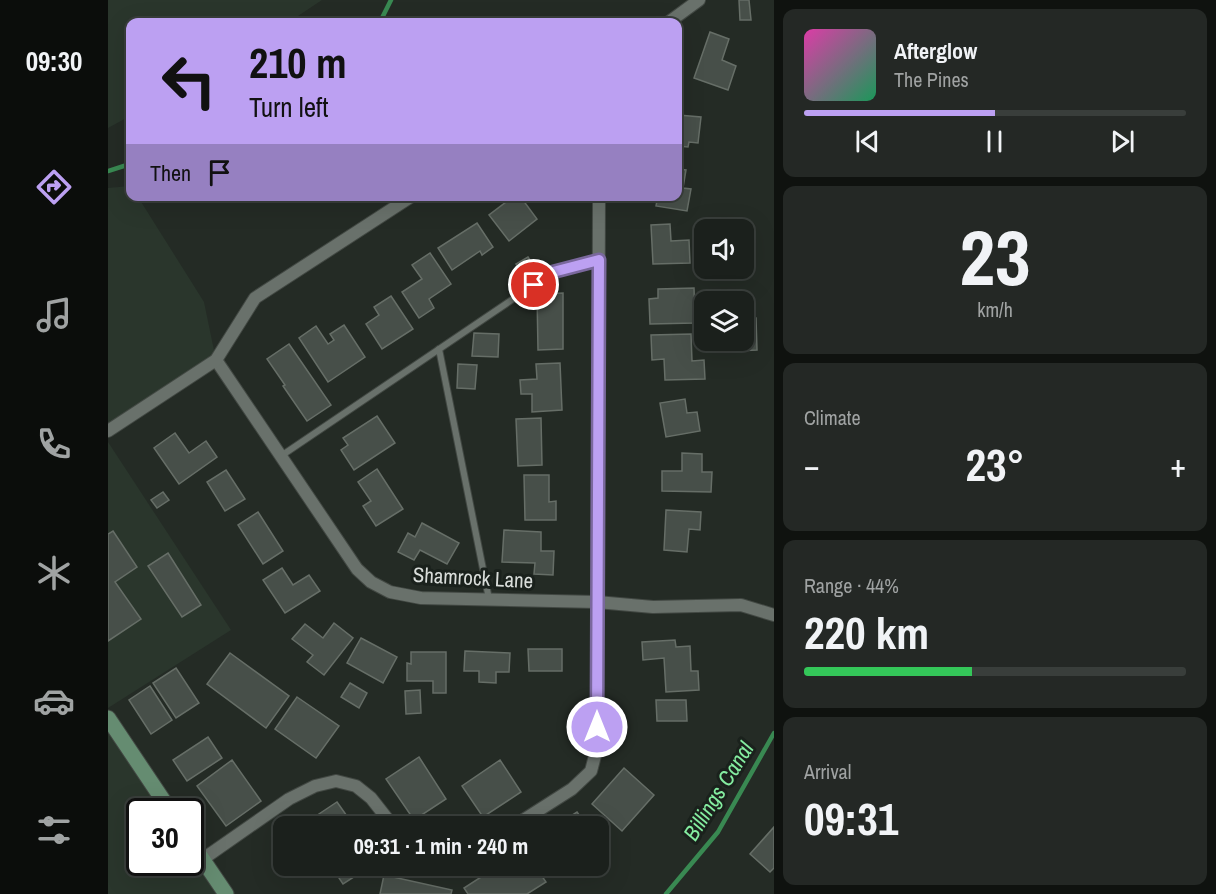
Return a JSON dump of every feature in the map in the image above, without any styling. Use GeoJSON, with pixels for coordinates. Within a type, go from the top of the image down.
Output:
{"type":"FeatureCollection","features":[{"type":"Feature","properties":{"kind":"main road"},"geometry":{"type":"LineString","coordinates":[[108,718],[162,798]]}},
{"type":"Feature","properties":{"kind":"main road"},"geometry":{"type":"LineString","coordinates":[[204,861],[226,894]]}},
{"type":"Feature","properties":{"kind":"street"},"geometry":{"type":"LineString","coordinates":[[674,18],[699,0]]}},
{"type":"Feature","properties":{"kind":"street"},"geometry":{"type":"LineString","coordinates":[[108,431],[216,360],[255,297],[404,201]]}},
{"type":"Feature","properties":{"kind":"street"},"geometry":{"type":"LineString","coordinates":[[530,816],[572,789],[591,771],[597,748],[599,201]]}},
{"type":"Feature","properties":{"kind":"street","name":"Shamrock Lane"},"geometry":{"type":"LineString","coordinates":[[216,360],[357,569],[371,582],[390,592],[421,598],[597,603],[653,607],[741,605],[774,615]]}},
{"type":"Feature","properties":{"kind":"street"},"geometry":{"type":"LineString","coordinates":[[204,858],[289,800],[315,786],[336,781],[356,786],[371,798],[385,816]]}},
{"type":"Feature","properties":{"kind":"lane"},"geometry":{"type":"LineString","coordinates":[[281,456],[553,272],[599,260]]}},
{"type":"Feature","properties":{"kind":"lane"},"geometry":{"type":"LineString","coordinates":[[439,349],[489,600]]}},
{"type":"Feature","properties":{"kind":"shaded area"},"geometry":{"type":"Polygon","coordinates":[[[108,0],[322,0],[295,18],[126,18],[126,118],[108,128],[108,0]]]}},
{"type":"Feature","properties":{"kind":"shaded area"},"geometry":{"type":"Polygon","coordinates":[[[126,186],[126,201],[141,201],[204,302],[216,360],[108,431],[108,188],[126,186]]]}},
{"type":"Feature","properties":{"kind":"shaded area"},"geometry":{"type":"Polygon","coordinates":[[[108,442],[231,630],[108,708],[108,442]]]}},
{"type":"Feature","properties":{"kind":"shaded area"},"geometry":{"type":"Polygon","coordinates":[[[108,718],[162,798],[126,798],[126,876],[204,876],[204,860],[227,894],[108,894],[108,718]]]}},
{"type":"Feature","properties":{"kind":"building"},"geometry":{"type":"Polygon","coordinates":[[[739,0],[749,0],[751,20],[740,20],[739,0]]]}},
{"type":"Feature","properties":{"kind":"building"},"geometry":{"type":"Polygon","coordinates":[[[710,32],[729,39],[722,60],[736,66],[728,90],[694,78],[710,32]]]}},
{"type":"Feature","properties":{"kind":"building"},"geometry":{"type":"Polygon","coordinates":[[[682,115],[701,117],[698,143],[689,142],[688,147],[682,146],[682,115]]]}},
{"type":"Feature","properties":{"kind":"building"},"geometry":{"type":"Polygon","coordinates":[[[682,170],[686,170],[683,188],[691,189],[687,211],[656,206],[657,201],[682,201],[682,170]]]}},
{"type":"Feature","properties":{"kind":"building"},"geometry":{"type":"Polygon","coordinates":[[[507,201],[524,201],[537,219],[509,241],[489,215],[507,201]]]}},
{"type":"Feature","properties":{"kind":"building"},"geometry":{"type":"Polygon","coordinates":[[[477,223],[493,247],[482,255],[480,251],[452,270],[438,248],[477,223]]]}},
{"type":"Feature","properties":{"kind":"building"},"geometry":{"type":"Polygon","coordinates":[[[670,224],[671,241],[689,240],[690,263],[653,264],[651,225],[670,224]]]}},
{"type":"Feature","properties":{"kind":"building"},"geometry":{"type":"Polygon","coordinates":[[[430,253],[451,284],[429,299],[434,308],[419,318],[402,292],[422,279],[412,265],[430,253]]]}},
{"type":"Feature","properties":{"kind":"building"},"geometry":{"type":"Polygon","coordinates":[[[528,257],[536,269],[523,276],[516,264],[528,257]]]}},
{"type":"Feature","properties":{"kind":"building"},"geometry":{"type":"Polygon","coordinates":[[[694,288],[694,323],[650,324],[649,299],[658,298],[658,289],[694,288]]]}},
{"type":"Feature","properties":{"kind":"building"},"geometry":{"type":"Polygon","coordinates":[[[563,293],[563,349],[538,350],[537,294],[563,293]]]}},
{"type":"Feature","properties":{"kind":"building"},"geometry":{"type":"Polygon","coordinates":[[[391,296],[413,329],[382,349],[366,324],[379,315],[374,307],[391,296]]]}},
{"type":"Feature","properties":{"kind":"building"},"geometry":{"type":"Polygon","coordinates":[[[754,318],[756,318],[757,350],[754,350],[754,318]]]}},
{"type":"Feature","properties":{"kind":"building"},"geometry":{"type":"Polygon","coordinates":[[[344,325],[365,357],[328,382],[299,338],[316,326],[328,344],[334,340],[330,334],[344,325]]]}},
{"type":"Feature","properties":{"kind":"building"},"geometry":{"type":"Polygon","coordinates":[[[474,333],[499,334],[498,357],[472,356],[474,333]]]}},
{"type":"Feature","properties":{"kind":"building"},"geometry":{"type":"Polygon","coordinates":[[[691,334],[692,361],[704,360],[705,379],[665,380],[664,359],[652,360],[651,335],[691,334]]]}},
{"type":"Feature","properties":{"kind":"building"},"geometry":{"type":"Polygon","coordinates":[[[289,344],[331,405],[307,421],[267,359],[289,344]]]}},
{"type":"Feature","properties":{"kind":"building"},"geometry":{"type":"Polygon","coordinates":[[[560,363],[562,410],[532,412],[532,394],[521,394],[520,380],[537,379],[536,364],[560,363]]]}},
{"type":"Feature","properties":{"kind":"building"},"geometry":{"type":"Polygon","coordinates":[[[458,364],[477,365],[475,389],[457,388],[458,364]]]}},
{"type":"Feature","properties":{"kind":"building"},"geometry":{"type":"Polygon","coordinates":[[[685,399],[687,413],[697,412],[700,431],[666,437],[660,403],[685,399]]]}},
{"type":"Feature","properties":{"kind":"building"},"geometry":{"type":"Polygon","coordinates":[[[377,416],[395,443],[354,470],[341,450],[348,445],[343,438],[377,416]]]}},
{"type":"Feature","properties":{"kind":"building"},"geometry":{"type":"Polygon","coordinates":[[[541,418],[542,465],[518,466],[516,419],[541,418]]]}},
{"type":"Feature","properties":{"kind":"building"},"geometry":{"type":"Polygon","coordinates":[[[175,433],[189,453],[206,441],[217,457],[179,484],[154,448],[175,433]]]}},
{"type":"Feature","properties":{"kind":"building"},"geometry":{"type":"Polygon","coordinates":[[[682,453],[702,454],[702,472],[712,472],[711,492],[662,491],[662,471],[682,471],[682,453]]]}},
{"type":"Feature","properties":{"kind":"building"},"geometry":{"type":"Polygon","coordinates":[[[377,469],[403,509],[376,526],[363,506],[371,501],[358,482],[377,469]]]}},
{"type":"Feature","properties":{"kind":"building"},"geometry":{"type":"Polygon","coordinates":[[[226,470],[245,499],[225,511],[207,482],[226,470]]]}},
{"type":"Feature","properties":{"kind":"building"},"geometry":{"type":"Polygon","coordinates":[[[524,475],[549,475],[549,502],[556,501],[556,520],[525,520],[524,475]]]}},
{"type":"Feature","properties":{"kind":"building"},"geometry":{"type":"Polygon","coordinates":[[[163,492],[169,500],[157,508],[151,500],[163,492]]]}},
{"type":"Feature","properties":{"kind":"building"},"geometry":{"type":"Polygon","coordinates":[[[666,510],[701,512],[700,530],[689,529],[687,552],[664,550],[666,510]]]}},
{"type":"Feature","properties":{"kind":"building"},"geometry":{"type":"Polygon","coordinates":[[[258,512],[283,551],[263,564],[238,525],[258,512]]]}},
{"type":"Feature","properties":{"kind":"building"},"geometry":{"type":"Polygon","coordinates":[[[422,523],[459,543],[447,564],[420,550],[414,560],[398,552],[408,533],[415,537],[422,523]]]}},
{"type":"Feature","properties":{"kind":"building"},"geometry":{"type":"Polygon","coordinates":[[[504,530],[541,532],[541,551],[554,551],[553,575],[534,574],[535,563],[502,562],[504,530]]]}},
{"type":"Feature","properties":{"kind":"building"},"geometry":{"type":"Polygon","coordinates":[[[113,531],[137,567],[115,582],[141,619],[108,641],[108,534],[113,531]]]}},
{"type":"Feature","properties":{"kind":"building"},"geometry":{"type":"Polygon","coordinates":[[[168,553],[201,605],[182,617],[148,566],[168,553]]]}},
{"type":"Feature","properties":{"kind":"building"},"geometry":{"type":"Polygon","coordinates":[[[282,568],[293,585],[309,575],[320,591],[285,613],[263,580],[282,568]]]}},
{"type":"Feature","properties":{"kind":"building"},"geometry":{"type":"Polygon","coordinates":[[[334,623],[353,638],[324,675],[307,662],[313,655],[292,639],[305,624],[323,638],[334,623]]]}},
{"type":"Feature","properties":{"kind":"building"},"geometry":{"type":"Polygon","coordinates":[[[361,638],[397,657],[383,683],[347,663],[361,638]]]}},
{"type":"Feature","properties":{"kind":"building"},"geometry":{"type":"Polygon","coordinates":[[[675,640],[676,647],[690,646],[691,671],[698,671],[699,690],[666,692],[664,658],[643,660],[642,642],[675,640]]]}},
{"type":"Feature","properties":{"kind":"building"},"geometry":{"type":"Polygon","coordinates":[[[528,649],[562,649],[562,671],[529,671],[528,649]]]}},
{"type":"Feature","properties":{"kind":"building"},"geometry":{"type":"Polygon","coordinates":[[[465,651],[510,653],[509,672],[496,672],[496,683],[479,682],[479,671],[464,671],[465,651]]]}},
{"type":"Feature","properties":{"kind":"building"},"geometry":{"type":"Polygon","coordinates":[[[411,652],[446,652],[446,693],[433,693],[433,681],[407,681],[407,663],[411,664],[411,652]]]}},
{"type":"Feature","properties":{"kind":"building"},"geometry":{"type":"Polygon","coordinates":[[[230,653],[289,696],[266,728],[207,684],[230,653]]]}},
{"type":"Feature","properties":{"kind":"building"},"geometry":{"type":"Polygon","coordinates":[[[176,668],[199,703],[176,718],[153,683],[176,668]]]}},
{"type":"Feature","properties":{"kind":"building"},"geometry":{"type":"Polygon","coordinates":[[[350,683],[367,693],[359,708],[341,697],[350,683]]]}},
{"type":"Feature","properties":{"kind":"building"},"geometry":{"type":"Polygon","coordinates":[[[150,686],[172,720],[151,734],[129,700],[150,686]]]}},
{"type":"Feature","properties":{"kind":"building"},"geometry":{"type":"Polygon","coordinates":[[[420,690],[421,713],[406,714],[405,691],[420,690]]]}},
{"type":"Feature","properties":{"kind":"building"},"geometry":{"type":"Polygon","coordinates":[[[297,697],[339,726],[316,758],[275,729],[297,697]]]}},
{"type":"Feature","properties":{"kind":"building"},"geometry":{"type":"Polygon","coordinates":[[[656,700],[686,700],[687,721],[657,721],[656,700]]]}},
{"type":"Feature","properties":{"kind":"building"},"geometry":{"type":"Polygon","coordinates":[[[208,737],[222,758],[187,781],[173,760],[208,737]]]}},
{"type":"Feature","properties":{"kind":"building"},"geometry":{"type":"Polygon","coordinates":[[[419,757],[446,799],[420,816],[411,816],[386,779],[419,757]]]}},
{"type":"Feature","properties":{"kind":"building"},"geometry":{"type":"Polygon","coordinates":[[[232,760],[261,801],[226,826],[197,786],[232,760]]]}},
{"type":"Feature","properties":{"kind":"building"},"geometry":{"type":"Polygon","coordinates":[[[500,760],[521,792],[482,816],[462,786],[500,760]]]}},
{"type":"Feature","properties":{"kind":"building"},"geometry":{"type":"Polygon","coordinates":[[[624,768],[654,795],[622,831],[609,819],[609,816],[605,816],[592,804],[624,768]]]}},
{"type":"Feature","properties":{"kind":"building"},"geometry":{"type":"Polygon","coordinates":[[[337,802],[347,816],[316,816],[337,802]]]}},
{"type":"Feature","properties":{"kind":"building"},"geometry":{"type":"Polygon","coordinates":[[[774,827],[774,868],[770,872],[750,854],[774,827]]]}},
{"type":"Feature","properties":{"kind":"building"},"geometry":{"type":"Polygon","coordinates":[[[338,876],[355,876],[343,884],[338,876]]]}},
{"type":"Feature","properties":{"kind":"building"},"geometry":{"type":"Polygon","coordinates":[[[384,876],[452,890],[451,894],[380,894],[384,876]]]}},
{"type":"Feature","properties":{"kind":"building"},"geometry":{"type":"Polygon","coordinates":[[[483,876],[542,876],[546,882],[527,894],[468,894],[464,888],[483,876]]]}},
{"type":"Feature","properties":{"kind":"waterway"},"geometry":{"type":"LineString","coordinates":[[382,18],[391,0]]}},
{"type":"Feature","properties":{"kind":"waterway"},"geometry":{"type":"LineString","coordinates":[[108,171],[126,165]]}},
{"type":"Feature","properties":{"kind":"waterway","name":"Billings Canal"},"geometry":{"type":"LineString","coordinates":[[666,894],[718,832],[774,733]]}},
{"type":"Feature","properties":{"kind":"route"},"geometry":{"type":"LineString","coordinates":[[534,285],[553,272],[599,260],[597,727]]}}]}
